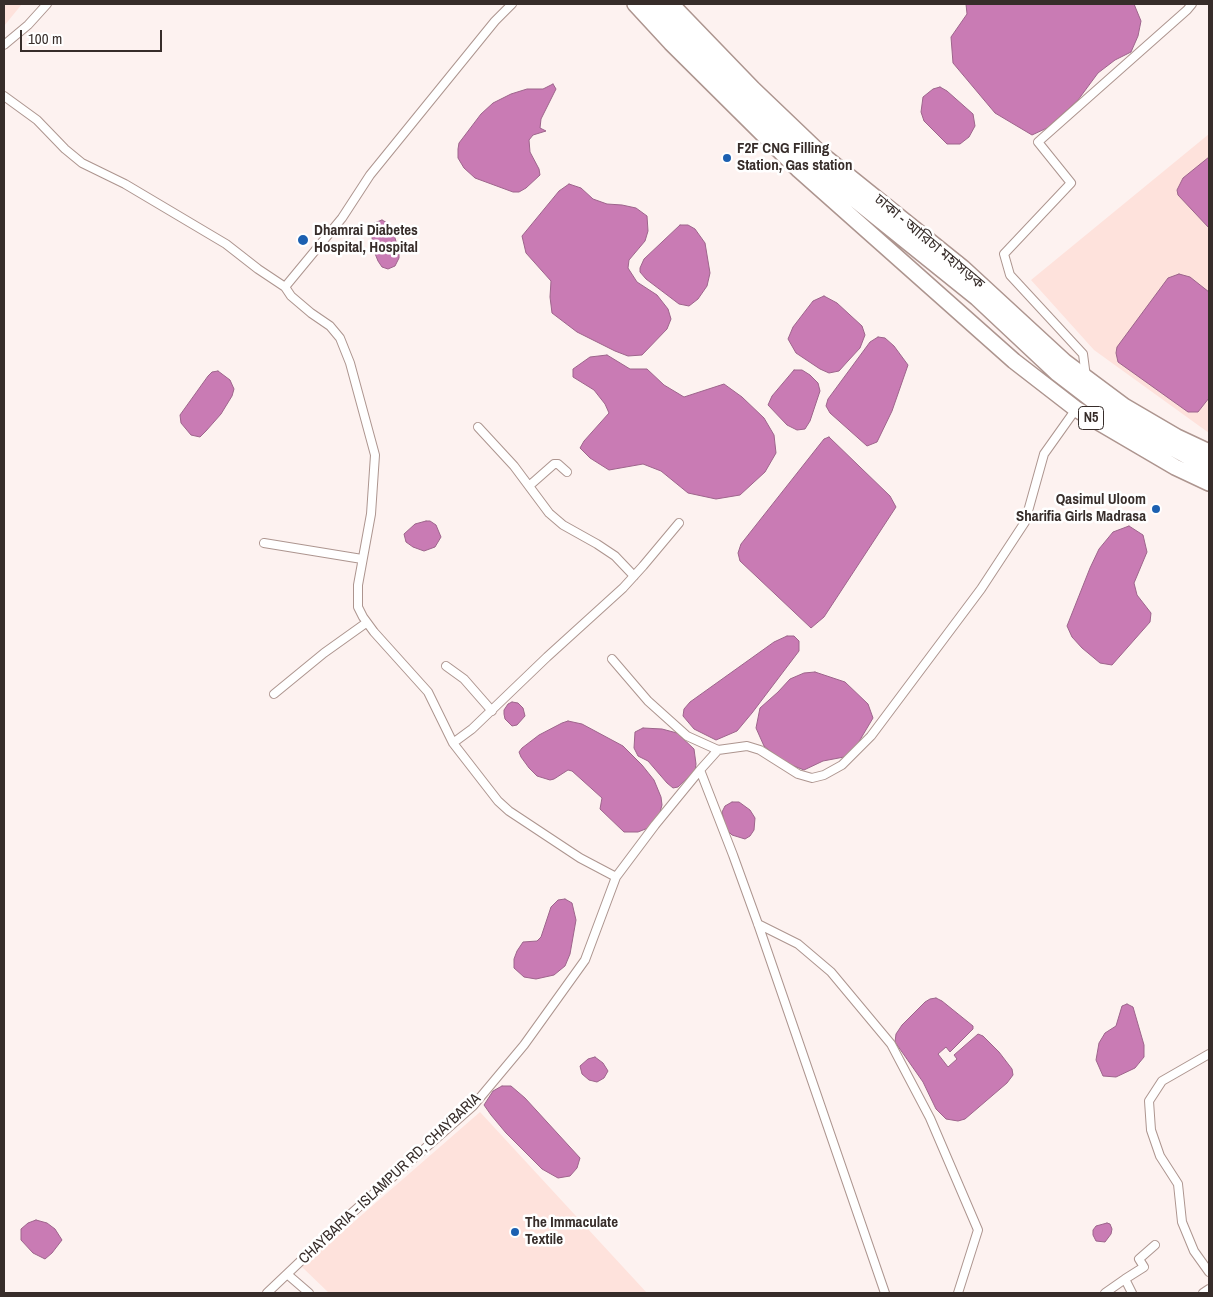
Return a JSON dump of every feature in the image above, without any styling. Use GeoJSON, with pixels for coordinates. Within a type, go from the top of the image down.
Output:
{"type":"FeatureCollection","features":[{"type":"Feature","properties":{"kind":"highway","name":"N5"},"geometry":{"type":"LineString","coordinates":[[635,4],[671,43],[799,170],[985,336],[1076,409],[1175,467],[1209,483]]}},
{"type":"Feature","properties":{"kind":"highway","name":"N5"},"geometry":{"type":"LineString","coordinates":[[652,4],[689,44],[783,138],[834,183],[958,273],[1018,337],[1057,373],[1104,408],[1209,468]]}},
{"type":"Feature","properties":{"kind":"highway","name":"ঢাকা - আরিচা মহাসড়ক"},"geometry":{"type":"LineString","coordinates":[[671,4],[753,89],[820,153],[958,273],[1086,379],[1124,406],[1177,437],[1209,452]]}},
{"type":"Feature","properties":{"kind":"street"},"geometry":{"type":"LineString","coordinates":[[4,45],[28,25],[47,4]]}},
{"type":"Feature","properties":{"kind":"street"},"geometry":{"type":"LineString","coordinates":[[285,287],[342,218],[370,176],[495,21],[512,4]]}},
{"type":"Feature","properties":{"kind":"street"},"geometry":{"type":"LineString","coordinates":[[1086,379],[1083,354],[1010,275],[1004,254],[1071,183],[1038,142],[1188,10],[1192,4]]}},
{"type":"Feature","properties":{"kind":"street"},"geometry":{"type":"LineString","coordinates":[[4,96],[37,120],[65,149],[82,162],[125,184],[226,244],[285,287],[311,313],[330,326],[340,338],[350,362],[375,455],[371,514],[358,585],[358,607],[366,623],[428,692],[453,742],[498,802],[580,858],[616,877]]}},
{"type":"Feature","properties":{"kind":"street"},"geometry":{"type":"LineString","coordinates":[[612,659],[648,701],[687,736],[718,750],[747,746],[760,750],[798,774],[812,778],[824,775],[842,765],[871,736],[981,589],[1025,522],[1044,454],[1076,409]]}},
{"type":"Feature","properties":{"kind":"street"},"geometry":{"type":"LineString","coordinates":[[478,427],[514,466],[553,517],[562,525],[598,544],[615,556],[634,576]]}},
{"type":"Feature","properties":{"kind":"street"},"geometry":{"type":"LineString","coordinates":[[529,486],[554,464],[558,464],[567,472]]}},
{"type":"Feature","properties":{"kind":"street"},"geometry":{"type":"LineString","coordinates":[[453,742],[472,729],[492,711],[634,576],[679,523]]}},
{"type":"Feature","properties":{"kind":"street"},"geometry":{"type":"LineString","coordinates":[[264,543],[362,559]]}},
{"type":"Feature","properties":{"kind":"street"},"geometry":{"type":"LineString","coordinates":[[274,694],[324,653],[366,623]]}},
{"type":"Feature","properties":{"kind":"street"},"geometry":{"type":"LineString","coordinates":[[446,666],[464,678],[492,711]]}},
{"type":"Feature","properties":{"kind":"street","name":"CHAYBARIA - ISLAMPUR RD, CHAYBARIA"},"geometry":{"type":"LineString","coordinates":[[267,1293],[345,1219],[473,1106],[524,1046],[585,960],[616,877],[655,825],[718,750]]}},
{"type":"Feature","properties":{"kind":"street"},"geometry":{"type":"LineString","coordinates":[[700,770],[758,924],[884,1293]]}},
{"type":"Feature","properties":{"kind":"street"},"geometry":{"type":"LineString","coordinates":[[758,924],[798,944],[831,972],[891,1044],[930,1118],[978,1230],[958,1293]]}},
{"type":"Feature","properties":{"kind":"street"},"geometry":{"type":"LineString","coordinates":[[1209,1054],[1162,1081],[1149,1100],[1151,1130],[1160,1156],[1178,1184],[1182,1222],[1194,1251],[1209,1272]]}},
{"type":"Feature","properties":{"kind":"street"},"geometry":{"type":"LineString","coordinates":[[1105,1293],[1144,1267],[1139,1259],[1155,1245]]}},
{"type":"Feature","properties":{"kind":"street"},"geometry":{"type":"LineString","coordinates":[[287,1274],[309,1293]]}},
{"type":"Feature","properties":{"kind":"street"},"geometry":{"type":"LineString","coordinates":[[1125,1279],[1132,1293]]}},
{"type":"Feature","properties":{"kind":"street"},"geometry":{"type":"LineString","coordinates":[[1203,1293],[1209,1289]]}},
{"type":"Feature","properties":{"kind":"shaded area"},"geometry":{"type":"Polygon","coordinates":[[[4,4],[22,4],[4,26],[4,4]]]}},
{"type":"Feature","properties":{"kind":"shaded area"},"geometry":{"type":"Polygon","coordinates":[[[966,4],[1134,4],[1141,21],[1138,36],[1131,52],[1115,60],[1098,73],[1078,100],[1047,128],[1032,135],[995,113],[953,63],[951,37],[967,14],[966,4]]]}},
{"type":"Feature","properties":{"kind":"shaded area"},"geometry":{"type":"Polygon","coordinates":[[[553,84],[556,89],[541,119],[540,128],[546,131],[533,135],[529,140],[530,152],[540,175],[526,188],[519,192],[513,192],[475,178],[464,168],[458,158],[459,143],[481,114],[493,103],[511,94],[527,89],[543,89],[553,84]]]}},
{"type":"Feature","properties":{"kind":"shaded area"},"geometry":{"type":"Polygon","coordinates":[[[940,87],[973,114],[975,126],[969,137],[960,144],[947,144],[924,121],[921,112],[923,97],[933,89],[940,87]]]}},
{"type":"Feature","properties":{"kind":"shaded area"},"geometry":{"type":"Polygon","coordinates":[[[1209,134],[1209,433],[1094,350],[1031,280],[1209,134]]]}},
{"type":"Feature","properties":{"kind":"shaded area"},"geometry":{"type":"Polygon","coordinates":[[[1209,157],[1209,228],[1178,195],[1177,190],[1183,178],[1209,157]]]}},
{"type":"Feature","properties":{"kind":"shaded area"},"geometry":{"type":"Polygon","coordinates":[[[569,184],[581,188],[593,199],[607,204],[636,208],[647,216],[648,231],[645,241],[629,260],[628,268],[637,282],[657,295],[668,309],[671,319],[667,329],[642,355],[628,356],[615,351],[577,332],[552,313],[551,281],[526,253],[522,236],[559,191],[569,184]]]}},
{"type":"Feature","properties":{"kind":"shaded area"},"geometry":{"type":"Polygon","coordinates":[[[382,220],[391,225],[399,251],[399,258],[395,266],[388,269],[382,267],[378,261],[374,251],[371,231],[374,223],[382,220]]]}},
{"type":"Feature","properties":{"kind":"shaded area"},"geometry":{"type":"Polygon","coordinates":[[[680,225],[688,225],[695,229],[705,243],[710,273],[707,286],[698,299],[689,306],[679,304],[646,279],[640,272],[644,259],[680,225]]]}},
{"type":"Feature","properties":{"kind":"shaded area"},"geometry":{"type":"Polygon","coordinates":[[[1179,274],[1190,277],[1209,292],[1209,398],[1198,412],[1188,412],[1118,362],[1116,353],[1117,347],[1168,278],[1179,274]]]}},
{"type":"Feature","properties":{"kind":"shaded area"},"geometry":{"type":"Polygon","coordinates":[[[824,296],[837,303],[862,326],[865,335],[860,348],[839,371],[829,373],[796,353],[788,339],[793,327],[813,301],[824,296]]]}},
{"type":"Feature","properties":{"kind":"shaded area"},"geometry":{"type":"Polygon","coordinates":[[[878,337],[885,338],[894,346],[908,365],[892,411],[877,442],[867,446],[830,413],[826,406],[828,399],[870,342],[878,337]]]}},
{"type":"Feature","properties":{"kind":"shaded area"},"geometry":{"type":"Polygon","coordinates":[[[607,355],[630,369],[647,369],[664,385],[684,397],[724,384],[742,397],[764,418],[774,435],[776,453],[765,472],[740,495],[716,499],[688,493],[661,471],[643,464],[609,470],[590,458],[580,448],[609,413],[605,404],[594,390],[573,377],[573,369],[590,357],[607,355]]]}},
{"type":"Feature","properties":{"kind":"shaded area"},"geometry":{"type":"Polygon","coordinates":[[[794,370],[802,370],[810,375],[818,383],[820,391],[810,421],[805,429],[797,430],[787,425],[768,405],[772,396],[794,370]]]}},
{"type":"Feature","properties":{"kind":"shaded area"},"geometry":{"type":"Polygon","coordinates":[[[218,371],[230,380],[234,389],[232,396],[221,414],[200,437],[191,435],[181,423],[180,415],[208,376],[212,372],[218,371]]]}},
{"type":"Feature","properties":{"kind":"shaded area"},"geometry":{"type":"Polygon","coordinates":[[[829,437],[890,496],[896,507],[824,617],[811,628],[740,561],[738,553],[741,544],[824,439],[829,437]]]}},
{"type":"Feature","properties":{"kind":"shaded area"},"geometry":{"type":"Polygon","coordinates":[[[426,521],[436,525],[441,537],[435,547],[424,551],[406,542],[404,534],[415,524],[426,521]]]}},
{"type":"Feature","properties":{"kind":"shaded area"},"geometry":{"type":"Polygon","coordinates":[[[1129,526],[1143,535],[1147,552],[1134,583],[1137,595],[1151,613],[1150,622],[1112,665],[1100,663],[1072,637],[1067,626],[1099,549],[1113,532],[1129,526]]]}},
{"type":"Feature","properties":{"kind":"shaded area"},"geometry":{"type":"Polygon","coordinates":[[[787,636],[794,636],[799,641],[799,651],[737,731],[716,740],[694,729],[683,716],[684,709],[690,702],[774,642],[787,636]]]}},
{"type":"Feature","properties":{"kind":"shaded area"},"geometry":{"type":"Polygon","coordinates":[[[815,672],[845,682],[868,704],[873,718],[857,745],[844,757],[823,761],[804,770],[789,764],[764,746],[756,728],[760,708],[790,679],[804,673],[815,672]]]}},
{"type":"Feature","properties":{"kind":"shaded area"},"geometry":{"type":"Polygon","coordinates":[[[512,702],[518,703],[523,708],[525,716],[517,725],[512,726],[505,719],[504,710],[512,702]]]}},
{"type":"Feature","properties":{"kind":"shaded area"},"geometry":{"type":"Polygon","coordinates":[[[568,721],[582,724],[623,746],[654,780],[662,805],[659,816],[648,828],[638,832],[624,832],[600,809],[602,798],[572,771],[568,770],[550,780],[537,776],[529,768],[519,752],[522,748],[539,735],[568,721]]]}},
{"type":"Feature","properties":{"kind":"shaded area"},"geometry":{"type":"Polygon","coordinates":[[[643,728],[662,729],[677,733],[694,749],[695,771],[678,787],[673,788],[648,761],[638,756],[634,748],[635,732],[643,728]]]}},
{"type":"Feature","properties":{"kind":"shaded area"},"geometry":{"type":"Polygon","coordinates":[[[732,802],[739,802],[750,810],[755,818],[754,830],[745,839],[732,835],[726,829],[722,812],[725,806],[732,802]]]}},
{"type":"Feature","properties":{"kind":"shaded area"},"geometry":{"type":"Polygon","coordinates":[[[565,899],[572,903],[576,920],[570,954],[565,966],[554,975],[536,979],[524,977],[514,968],[514,959],[517,951],[523,942],[537,941],[541,937],[551,907],[558,900],[565,899]]]}},
{"type":"Feature","properties":{"kind":"shaded area"},"geometry":{"type":"Polygon","coordinates":[[[936,998],[973,1026],[973,1029],[950,1052],[946,1047],[938,1054],[948,1067],[957,1059],[954,1055],[978,1034],[983,1036],[999,1052],[1012,1069],[1013,1075],[1007,1083],[965,1119],[958,1121],[946,1119],[936,1109],[923,1082],[895,1042],[896,1034],[902,1025],[925,1002],[936,998]]]}},
{"type":"Feature","properties":{"kind":"shaded area"},"geometry":{"type":"Polygon","coordinates":[[[1127,1004],[1133,1007],[1144,1045],[1144,1057],[1135,1068],[1116,1077],[1103,1076],[1096,1060],[1099,1043],[1105,1033],[1116,1026],[1122,1006],[1127,1004]]]}},
{"type":"Feature","properties":{"kind":"shaded area"},"geometry":{"type":"Polygon","coordinates":[[[595,1057],[603,1063],[608,1071],[604,1078],[597,1082],[589,1080],[582,1074],[580,1066],[588,1059],[595,1057]]]}},
{"type":"Feature","properties":{"kind":"shaded area"},"geometry":{"type":"Polygon","coordinates":[[[502,1086],[511,1086],[525,1098],[580,1158],[577,1168],[570,1176],[558,1178],[542,1169],[491,1115],[484,1105],[493,1091],[502,1086]]]}},
{"type":"Feature","properties":{"kind":"shaded area"},"geometry":{"type":"Polygon","coordinates":[[[480,1112],[647,1293],[329,1293],[302,1267],[480,1112]]]}},
{"type":"Feature","properties":{"kind":"shaded area"},"geometry":{"type":"Polygon","coordinates":[[[36,1220],[47,1223],[55,1229],[62,1240],[45,1259],[33,1253],[21,1240],[21,1229],[28,1223],[36,1220]]]}},
{"type":"Feature","properties":{"kind":"shaded area"},"geometry":{"type":"Polygon","coordinates":[[[1110,1224],[1112,1229],[1111,1234],[1105,1242],[1096,1241],[1093,1230],[1096,1226],[1110,1224]]]}},
{"type":"Feature","properties":{"kind":"place","name":"F2F CNG Filling Station, Gas station"},"geometry":{"type":"Point","coordinates":[727,158]}},
{"type":"Feature","properties":{"kind":"place","name":"Dhamrai Diabetes Hospital, Hospital"},"geometry":{"type":"Point","coordinates":[303,240]}},
{"type":"Feature","properties":{"kind":"place","name":"Qasimul Uloom Sharifia Girls Madrasa"},"geometry":{"type":"Point","coordinates":[1156,509]}},
{"type":"Feature","properties":{"kind":"place","name":"The Immaculate Textile"},"geometry":{"type":"Point","coordinates":[515,1232]}}]}
